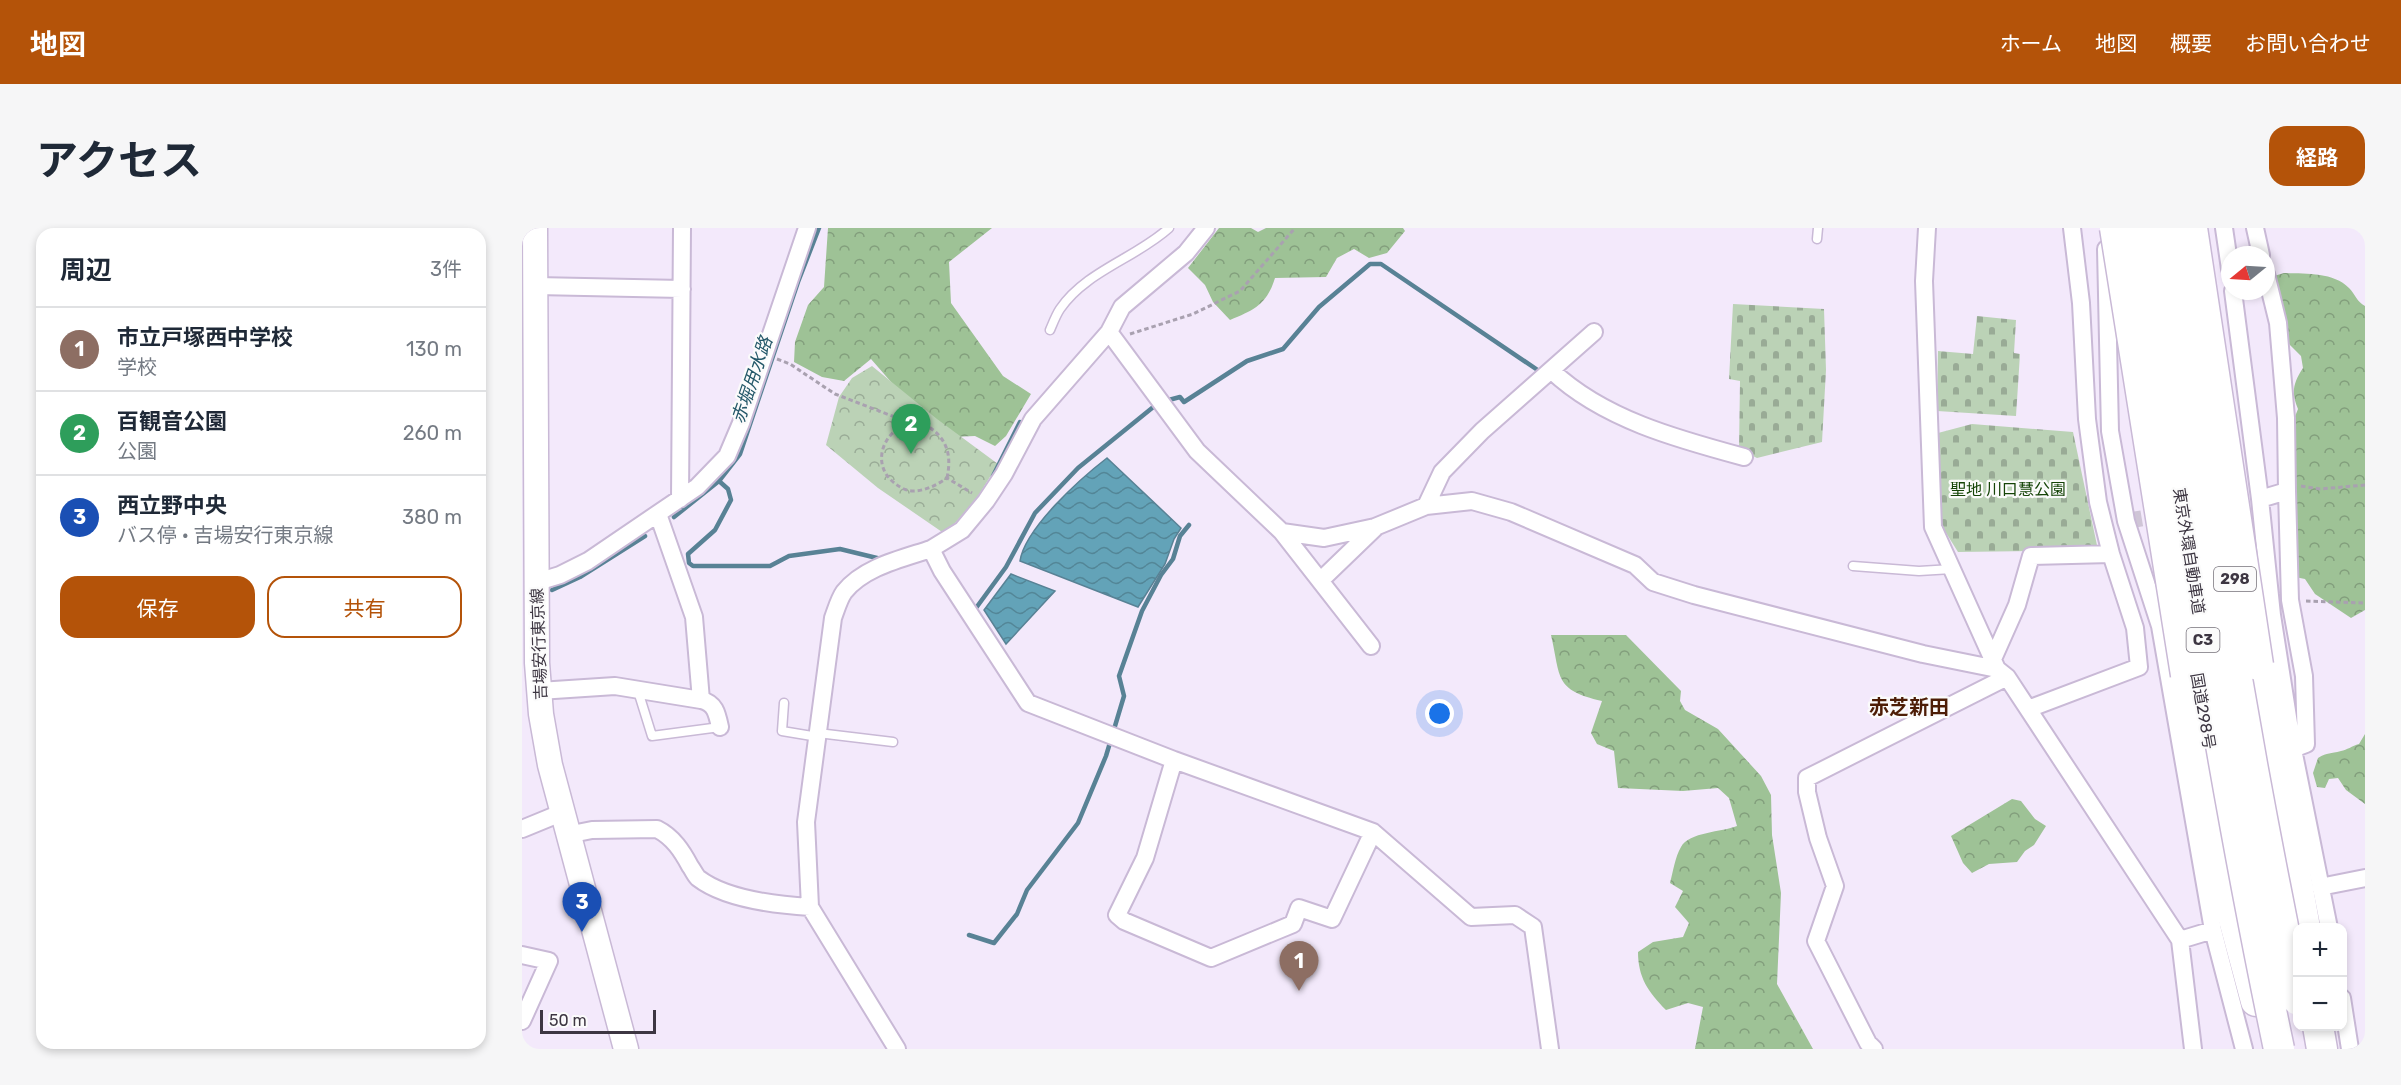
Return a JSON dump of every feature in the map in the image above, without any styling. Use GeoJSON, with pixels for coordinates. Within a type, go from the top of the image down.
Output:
{"type":"FeatureCollection","features":[{"type":"Feature","properties":{"kind":"highway"},"geometry":{"type":"LineString","coordinates":[[2115,228],[2215,849],[2256,1001]]}},
{"type":"Feature","properties":{"kind":"highway","name":"国道298号"},"geometry":{"type":"LineString","coordinates":[[2127,228],[2191,642],[2237,910],[2266,1049]]}},
{"type":"Feature","properties":{"kind":"highway","name":"東京外環自動車道"},"geometry":{"type":"LineString","coordinates":[[2141,228],[2168,423],[2221,744],[2279,1049]]}},
{"type":"Feature","properties":{"kind":"highway","name":"東京外環自動車道"},"geometry":{"type":"LineString","coordinates":[[2170,228],[2222,585],[2257,789],[2294,977]]}},
{"type":"Feature","properties":{"kind":"highway","name":"298"},"geometry":{"type":"LineString","coordinates":[[2182,228],[2232,564],[2260,732],[2297,923]]}},
{"type":"Feature","properties":{"kind":"highway"},"geometry":{"type":"LineString","coordinates":[[2192,228],[2258,665],[2304,923]]}},
{"type":"Feature","properties":{"kind":"highway"},"geometry":{"type":"LineString","coordinates":[[2304,1031],[2307,1049]]}},
{"type":"Feature","properties":{"kind":"highway"},"geometry":{"type":"LineString","coordinates":[[2320,1031],[2323,1049]]}},
{"type":"Feature","properties":{"kind":"main road","name":"吉場安行東京線"},"geometry":{"type":"LineString","coordinates":[[535,228],[532,597],[544,738],[564,824],[626,1049]]}},
{"type":"Feature","properties":{"kind":"street"},"geometry":{"type":"LineString","coordinates":[[680,498],[682,228]]}},
{"type":"Feature","properties":{"kind":"street"},"geometry":{"type":"LineString","coordinates":[[532,597],[560,575],[588,561],[658,514],[714,472],[727,456],[765,354],[807,228]]}},
{"type":"Feature","properties":{"kind":"street"},"geometry":{"type":"LineString","coordinates":[[897,1049],[810,907],[806,822],[833,618],[843,593],[857,580],[882,566],[931,549],[962,530],[986,501],[1004,474],[1033,419],[1112,335],[1122,307],[1186,253],[1206,228]]}},
{"type":"Feature","properties":{"kind":"street"},"geometry":{"type":"LineString","coordinates":[[1927,228],[1924,281],[1933,526],[1999,668],[2180,940],[2193,1049]]}},
{"type":"Feature","properties":{"kind":"street"},"geometry":{"type":"LineString","coordinates":[[2028,709],[2139,667],[2135,628],[2111,554],[2098,502],[2087,419],[2081,303],[2072,228]]}},
{"type":"Feature","properties":{"kind":"street"},"geometry":{"type":"LineString","coordinates":[[2105,228],[2110,431],[2126,521],[2160,627],[2213,930],[2244,1049]]}},
{"type":"Feature","properties":{"kind":"street"},"geometry":{"type":"LineString","coordinates":[[2224,228],[2227,246]]}},
{"type":"Feature","properties":{"kind":"street"},"geometry":{"type":"LineString","coordinates":[[2255,228],[2260,246]]}},
{"type":"Feature","properties":{"kind":"street"},"geometry":{"type":"LineString","coordinates":[[536,286],[682,289]]}},
{"type":"Feature","properties":{"kind":"street"},"geometry":{"type":"LineString","coordinates":[[2234,300],[2260,499],[2272,615],[2293,749],[2328,923]]}},
{"type":"Feature","properties":{"kind":"street"},"geometry":{"type":"LineString","coordinates":[[2272,300],[2279,335],[2286,418],[2290,600],[2304,676],[2306,744],[2293,749]]}},
{"type":"Feature","properties":{"kind":"street"},"geometry":{"type":"LineString","coordinates":[[1426,506],[1443,472],[1482,431],[1594,332]]}},
{"type":"Feature","properties":{"kind":"street"},"geometry":{"type":"LineString","coordinates":[[1112,335],[1197,452],[1282,532],[1371,646]]}},
{"type":"Feature","properties":{"kind":"street"},"geometry":{"type":"LineString","coordinates":[[1552,371],[1571,390],[1595,404],[1668,435],[1744,457]]}},
{"type":"Feature","properties":{"kind":"street"},"geometry":{"type":"LineString","coordinates":[[2260,499],[2287,488]]}},
{"type":"Feature","properties":{"kind":"street"},"geometry":{"type":"LineString","coordinates":[[1282,532],[1324,538],[1375,527],[1426,506],[1472,501],[1511,512],[1635,565],[1653,582],[1694,595],[1923,654],[1999,668]]}},
{"type":"Feature","properties":{"kind":"street"},"geometry":{"type":"LineString","coordinates":[[658,514],[694,618],[701,700]]}},
{"type":"Feature","properties":{"kind":"street"},"geometry":{"type":"LineString","coordinates":[[2104,526],[2126,521]]}},
{"type":"Feature","properties":{"kind":"street"},"geometry":{"type":"LineString","coordinates":[[1321,580],[1375,527]]}},
{"type":"Feature","properties":{"kind":"street"},"geometry":{"type":"LineString","coordinates":[[931,549],[942,571],[1028,703],[1174,760],[1373,832],[1471,916],[1515,915],[1533,927],[1550,1049]]}},
{"type":"Feature","properties":{"kind":"street"},"geometry":{"type":"LineString","coordinates":[[1874,1049],[1868,1043],[1816,941],[1835,886],[1818,838],[1807,792],[1807,778],[1999,668],[2031,556],[2111,554]]}},
{"type":"Feature","properties":{"kind":"street"},"geometry":{"type":"LineString","coordinates":[[539,691],[615,686],[701,700],[708,702],[716,709],[720,727]]}},
{"type":"Feature","properties":{"kind":"street"},"geometry":{"type":"LineString","coordinates":[[1174,760],[1145,858],[1117,915],[1124,921],[1211,958],[1293,924],[1299,908],[1332,919],[1373,832]]}},
{"type":"Feature","properties":{"kind":"street"},"geometry":{"type":"LineString","coordinates":[[522,829],[564,824],[592,830],[657,829],[666,833],[675,842],[697,877],[720,889],[770,904],[810,907]]}},
{"type":"Feature","properties":{"kind":"street"},"geometry":{"type":"LineString","coordinates":[[2320,887],[2365,878]]}},
{"type":"Feature","properties":{"kind":"street"},"geometry":{"type":"LineString","coordinates":[[2180,940],[2213,930]]}},
{"type":"Feature","properties":{"kind":"street"},"geometry":{"type":"LineString","coordinates":[[522,955],[549,961],[524,1011]]}},
{"type":"Feature","properties":{"kind":"street"},"geometry":{"type":"LineString","coordinates":[[2347,1027],[2350,1049]]}},
{"type":"Feature","properties":{"kind":"lane"},"geometry":{"type":"LineString","coordinates":[[1050,330],[1059,309],[1073,294],[1115,264],[1157,239],[1169,228]]}},
{"type":"Feature","properties":{"kind":"lane"},"geometry":{"type":"LineString","coordinates":[[1817,239],[1818,228]]}},
{"type":"Feature","properties":{"kind":"lane"},"geometry":{"type":"LineString","coordinates":[[1853,566],[1919,571],[1952,569]]}},
{"type":"Feature","properties":{"kind":"lane"},"geometry":{"type":"LineString","coordinates":[[638,691],[652,736],[720,727]]}},
{"type":"Feature","properties":{"kind":"lane"},"geometry":{"type":"LineString","coordinates":[[784,703],[782,731],[893,742]]}},
{"type":"Feature","properties":{"kind":"path"},"geometry":{"type":"LineString","coordinates":[[1112,335],[1193,314],[1240,291],[1295,228]]}},
{"type":"Feature","properties":{"kind":"path"},"geometry":{"type":"LineString","coordinates":[[765,354],[790,364],[835,394],[900,419],[906,424]]}},
{"type":"Feature","properties":{"kind":"path"},"geometry":{"type":"LineString","coordinates":[[918,423],[939,435],[946,444],[949,455],[947,478],[937,485],[922,490],[906,490],[893,482],[886,474],[880,459],[882,447],[888,437],[906,424],[918,423]]}},
{"type":"Feature","properties":{"kind":"path"},"geometry":{"type":"LineString","coordinates":[[947,478],[986,501]]}},
{"type":"Feature","properties":{"kind":"path"},"geometry":{"type":"LineString","coordinates":[[2287,488],[2320,489],[2365,484]]}},
{"type":"Feature","properties":{"kind":"path"},"geometry":{"type":"LineString","coordinates":[[2290,600],[2365,603]]}},
{"type":"Feature","properties":{"kind":"green space"},"geometry":{"type":"Polygon","coordinates":[[[828,228],[992,228],[949,262],[951,303],[1003,376],[1031,394],[1006,436],[995,446],[975,436],[952,437],[912,406],[871,359],[844,381],[822,377],[794,362],[795,342],[808,305],[824,287],[828,228]]]}},
{"type":"Feature","properties":{"kind":"green space"},"geometry":{"type":"Polygon","coordinates":[[[1219,228],[1251,228],[1258,232],[1266,228],[1403,228],[1405,231],[1387,253],[1369,258],[1354,249],[1337,258],[1326,277],[1275,278],[1268,294],[1259,305],[1230,320],[1213,302],[1205,285],[1188,268],[1219,228]]]}},
{"type":"Feature","properties":{"kind":"green space"},"geometry":{"type":"Polygon","coordinates":[[[2284,273],[2327,276],[2343,283],[2365,306],[2365,610],[2351,618],[2315,594],[2305,579],[2295,577],[2296,501],[2292,483],[2294,419],[2298,409],[2294,393],[2295,383],[2303,368],[2301,356],[2284,339],[2275,276],[2284,273]]]}},
{"type":"Feature","properties":{"kind":"green space"},"geometry":{"type":"Polygon","coordinates":[[[1733,304],[1824,309],[1826,370],[1822,442],[1757,458],[1739,449],[1740,381],[1729,379],[1733,304]]]}},
{"type":"Feature","properties":{"kind":"green space"},"geometry":{"type":"Polygon","coordinates":[[[1977,316],[2016,320],[2014,353],[2020,354],[2016,416],[1937,411],[1938,351],[1973,354],[1977,316]]]}},
{"type":"Feature","properties":{"kind":"green space"},"geometry":{"type":"Polygon","coordinates":[[[872,366],[937,419],[998,464],[975,501],[945,534],[878,488],[826,445],[839,397],[852,378],[872,366]]]}},
{"type":"Feature","properties":{"kind":"green space","name":"聖地 川口慧公園"},"geometry":{"type":"Polygon","coordinates":[[[1972,424],[2073,432],[2098,550],[1958,552],[1938,520],[1938,433],[1972,424]]]}},
{"type":"Feature","properties":{"kind":"green space"},"geometry":{"type":"Polygon","coordinates":[[[1551,635],[1626,635],[1681,691],[1680,701],[1685,710],[1718,729],[1761,776],[1771,795],[1772,835],[1781,893],[1777,984],[1813,1049],[1695,1049],[1703,1007],[1688,1003],[1666,1010],[1645,984],[1638,961],[1638,952],[1653,942],[1683,937],[1689,923],[1675,907],[1683,891],[1670,883],[1681,847],[1698,835],[1737,826],[1729,798],[1718,788],[1683,791],[1618,788],[1614,751],[1597,744],[1591,733],[1602,701],[1586,697],[1567,687],[1559,672],[1551,635]]]}},
{"type":"Feature","properties":{"kind":"green space"},"geometry":{"type":"Polygon","coordinates":[[[2365,734],[2365,804],[2346,790],[2338,778],[2329,779],[2325,788],[2317,787],[2313,773],[2318,758],[2359,744],[2365,734]]]}},
{"type":"Feature","properties":{"kind":"green space"},"geometry":{"type":"Polygon","coordinates":[[[2012,799],[2021,801],[2035,819],[2046,826],[2034,845],[2025,851],[2017,862],[1989,864],[1972,873],[1963,863],[1951,836],[2012,799]]]}},
{"type":"Feature","properties":{"kind":"water"},"geometry":{"type":"Polygon","coordinates":[[[1107,458],[1181,528],[1174,539],[1165,564],[1138,607],[1020,561],[1024,548],[1043,519],[1069,491],[1107,458]]]}},
{"type":"Feature","properties":{"kind":"water"},"geometry":{"type":"Polygon","coordinates":[[[1011,574],[1055,591],[1006,644],[984,610],[1011,574]]]}},
{"type":"Feature","properties":{"kind":"waterway","name":"赤堀用水路"},"geometry":{"type":"LineString","coordinates":[[674,517],[719,481],[740,454],[798,282],[819,228]]}},
{"type":"Feature","properties":{"kind":"waterway"},"geometry":{"type":"LineString","coordinates":[[1165,401],[1180,397],[1184,402],[1247,361],[1283,349],[1319,307],[1370,264],[1381,264],[1542,373]]}},
{"type":"Feature","properties":{"kind":"waterway"},"geometry":{"type":"LineString","coordinates":[[976,608],[1006,567],[1035,513],[1078,468],[1157,404]]}},
{"type":"Feature","properties":{"kind":"waterway"},"geometry":{"type":"LineString","coordinates":[[993,476],[1020,422]]}},
{"type":"Feature","properties":{"kind":"waterway"},"geometry":{"type":"LineString","coordinates":[[719,481],[728,489],[731,500],[715,530],[688,554],[689,563],[693,566],[770,566],[789,556],[840,549],[881,559]]}},
{"type":"Feature","properties":{"kind":"waterway"},"geometry":{"type":"LineString","coordinates":[[969,935],[994,943],[1017,914],[1027,890],[1078,823],[1106,756],[1124,696],[1119,676],[1142,611],[1161,575],[1173,559],[1180,536],[1189,525]]}},
{"type":"Feature","properties":{"kind":"waterway","name":"赤堀用水路"},"geometry":{"type":"LineString","coordinates":[[552,590],[580,577],[645,536]]}},
{"type":"Feature","properties":{"kind":"tunnel"},"geometry":{"type":"LineString","coordinates":[[2126,521],[2167,514]]}},
{"type":"Feature","properties":{"kind":"place","name":"百観音公園"},"geometry":{"type":"Point","coordinates":[911,454]}},
{"type":"Feature","properties":{"kind":"place","name":"西立野中央"},"geometry":{"type":"Point","coordinates":[582,932]}},
{"type":"Feature","properties":{"kind":"place","name":"市立戸塚西中学校"},"geometry":{"type":"Point","coordinates":[1299,991]}},
{"type":"Feature","properties":{"kind":"district","name":"赤芝新田"},"geometry":{"type":"Point","coordinates":[1909,707]}}]}
